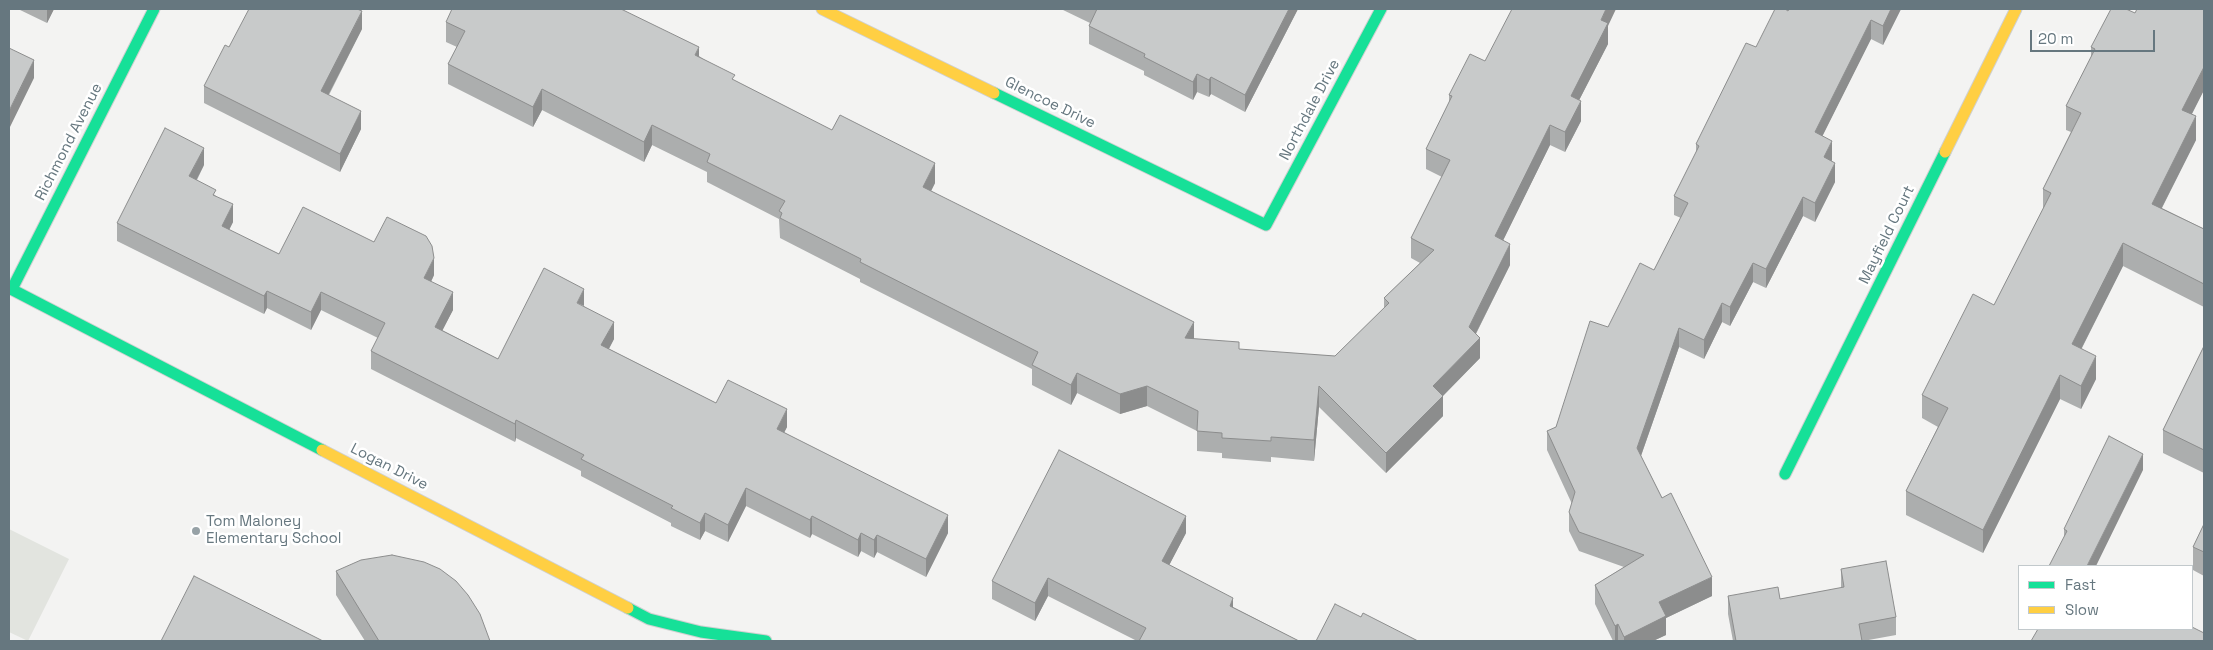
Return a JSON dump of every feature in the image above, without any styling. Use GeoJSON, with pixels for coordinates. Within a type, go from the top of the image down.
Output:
{"type":"FeatureCollection","features":[{"type":"Feature","properties":{"kind":"street","name":"Richmond Avenue"},"geometry":{"type":"LineString","coordinates":[[10,288],[154,9]]}},
{"type":"Feature","properties":{"kind":"street","name":"Glencoe Drive"},"geometry":{"type":"LineString","coordinates":[[822,9],[1266,225]]}},
{"type":"Feature","properties":{"kind":"street","name":"Northdale Drive"},"geometry":{"type":"LineString","coordinates":[[1266,225],[1381,9]]}},
{"type":"Feature","properties":{"kind":"street","name":"Mayfield Court"},"geometry":{"type":"LineString","coordinates":[[1785,474],[2016,9]]}},
{"type":"Feature","properties":{"kind":"street","name":"Logan Drive"},"geometry":{"type":"LineString","coordinates":[[10,288],[649,619],[701,632],[766,641]]}},
{"type":"Feature","properties":{"kind":"shaded area"},"geometry":{"type":"Polygon","coordinates":[[[9,529],[69,559],[28,641],[9,632],[9,529]]]}},
{"type":"Feature","properties":{"kind":"building"},"geometry":{"type":"Polygon","coordinates":[[[249,9],[357,9],[362,11],[321,91],[361,111],[340,154],[204,86],[225,45],[229,47],[249,9]]]}},
{"type":"Feature","properties":{"kind":"building"},"geometry":{"type":"Polygon","coordinates":[[[452,9],[621,9],[699,47],[695,55],[735,75],[732,79],[832,130],[840,115],[935,163],[923,187],[1194,322],[1185,338],[1239,342],[1239,349],[1335,356],[1389,303],[1384,298],[1434,250],[1411,238],[1450,160],[1426,149],[1452,96],[1449,95],[1470,54],[1485,61],[1512,9],[1606,9],[1601,20],[1608,23],[1571,96],[1581,101],[1565,132],[1550,125],[1495,236],[1510,244],[1469,327],[1480,338],[1433,386],[1443,396],[1386,453],[1319,386],[1314,440],[1271,437],[1271,441],[1222,438],[1222,433],[1197,431],[1198,411],[1147,386],[1120,394],[1077,373],[1071,385],[1032,365],[1038,352],[860,262],[861,259],[780,218],[782,213],[779,211],[785,201],[707,162],[710,154],[652,125],[644,142],[542,89],[533,107],[448,64],[465,31],[446,22],[452,9]]]}},
{"type":"Feature","properties":{"kind":"building"},"geometry":{"type":"Polygon","coordinates":[[[1097,9],[1289,9],[1245,95],[1211,77],[1209,80],[1197,74],[1193,82],[1144,57],[1145,54],[1089,26],[1097,9]]]}},
{"type":"Feature","properties":{"kind":"building"},"geometry":{"type":"Polygon","coordinates":[[[1775,9],[1785,9],[1788,11],[1789,9],[1891,9],[1883,26],[1871,20],[1815,132],[1832,141],[1824,157],[1835,163],[1815,203],[1803,197],[1766,269],[1753,263],[1730,307],[1722,303],[1704,340],[1679,328],[1637,448],[1662,498],[1671,493],[1712,577],[1659,602],[1666,616],[1624,637],[1618,624],[1615,626],[1595,585],[1644,555],[1579,532],[1569,512],[1575,492],[1547,431],[1556,427],[1590,321],[1608,327],[1640,263],[1654,270],[1688,203],[1674,196],[1699,146],[1696,144],[1746,43],[1756,47],[1775,9]]]}},
{"type":"Feature","properties":{"kind":"building"},"geometry":{"type":"Polygon","coordinates":[[[2111,9],[2126,9],[2135,13],[2137,9],[2204,9],[2204,67],[2182,110],[2196,116],[2152,204],[2204,229],[2204,284],[2123,243],[2072,344],[2096,356],[2081,386],[2060,375],[1983,530],[1906,491],[1948,408],[1922,395],[1973,294],[1994,305],[2051,193],[2043,189],[2081,113],[2066,106],[2095,49],[2091,47],[2111,9]]]}},
{"type":"Feature","properties":{"kind":"building"},"geometry":{"type":"Polygon","coordinates":[[[9,48],[34,60],[9,111],[9,48]]]}},
{"type":"Feature","properties":{"kind":"building"},"geometry":{"type":"Polygon","coordinates":[[[165,128],[204,148],[189,176],[216,190],[213,195],[233,204],[222,226],[279,254],[303,207],[374,242],[387,217],[426,236],[432,246],[434,258],[424,278],[453,292],[435,327],[498,359],[544,268],[584,289],[577,303],[614,322],[601,345],[716,403],[728,380],[787,409],[777,429],[948,515],[926,559],[877,535],[874,540],[861,533],[858,540],[812,516],[810,520],[746,488],[728,525],[705,513],[700,523],[671,508],[673,506],[581,459],[584,455],[516,420],[515,424],[371,351],[385,323],[321,292],[311,312],[267,291],[264,296],[117,223],[165,128]]]}},
{"type":"Feature","properties":{"kind":"building"},"geometry":{"type":"Polygon","coordinates":[[[2204,346],[2204,450],[2163,430],[2204,346]]]}},
{"type":"Feature","properties":{"kind":"building"},"geometry":{"type":"Polygon","coordinates":[[[2109,436],[2143,454],[2088,565],[2050,565],[2067,531],[2064,529],[2109,436]]]}},
{"type":"Feature","properties":{"kind":"building"},"geometry":{"type":"Polygon","coordinates":[[[1059,450],[1186,516],[1162,561],[1233,598],[1230,606],[1299,641],[1139,641],[1146,628],[1048,578],[1035,603],[992,581],[1059,450]]]}},
{"type":"Feature","properties":{"kind":"building"},"geometry":{"type":"Polygon","coordinates":[[[2204,524],[2204,552],[2193,547],[2204,524]]]}},
{"type":"Feature","properties":{"kind":"building"},"geometry":{"type":"Polygon","coordinates":[[[392,555],[424,562],[440,569],[456,581],[480,614],[490,641],[379,641],[336,571],[361,560],[392,555]]]}},
{"type":"Feature","properties":{"kind":"building"},"geometry":{"type":"Polygon","coordinates":[[[1886,561],[1896,617],[1859,624],[1862,641],[1736,641],[1728,596],[1778,587],[1780,599],[1844,587],[1841,569],[1886,561]]]}},
{"type":"Feature","properties":{"kind":"building"},"geometry":{"type":"Polygon","coordinates":[[[194,576],[323,641],[161,641],[194,576]]]}},
{"type":"Feature","properties":{"kind":"building"},"geometry":{"type":"Polygon","coordinates":[[[1335,604],[1361,617],[1363,613],[1418,641],[1316,641],[1335,604]]]}},
{"type":"Feature","properties":{"kind":"building"},"geometry":{"type":"Polygon","coordinates":[[[2193,628],[2204,633],[2204,641],[2031,641],[2037,630],[2193,630],[2193,628]]]}},
{"type":"Feature","properties":{"kind":"traffic: fast"},"geometry":{"type":"LineString","coordinates":[[12,289],[154,9]]}},
{"type":"Feature","properties":{"kind":"traffic: fast"},"geometry":{"type":"LineString","coordinates":[[994,93],[1266,225],[1381,9]]}},
{"type":"Feature","properties":{"kind":"traffic: fast"},"geometry":{"type":"LineString","coordinates":[[1785,474],[1945,152]]}},
{"type":"Feature","properties":{"kind":"traffic: fast"},"geometry":{"type":"LineString","coordinates":[[9,288],[322,450]]}},
{"type":"Feature","properties":{"kind":"traffic: fast"},"geometry":{"type":"LineString","coordinates":[[628,608],[649,619],[701,632],[766,641]]}},
{"type":"Feature","properties":{"kind":"traffic: slow"},"geometry":{"type":"LineString","coordinates":[[822,9],[994,93]]}},
{"type":"Feature","properties":{"kind":"traffic: slow"},"geometry":{"type":"LineString","coordinates":[[1945,152],[2016,9]]}},
{"type":"Feature","properties":{"kind":"traffic: slow"},"geometry":{"type":"LineString","coordinates":[[322,450],[628,608]]}},
{"type":"Feature","properties":{"kind":"place","name":"Tom Maloney Elementary School"},"geometry":{"type":"Point","coordinates":[196,531]}}]}
